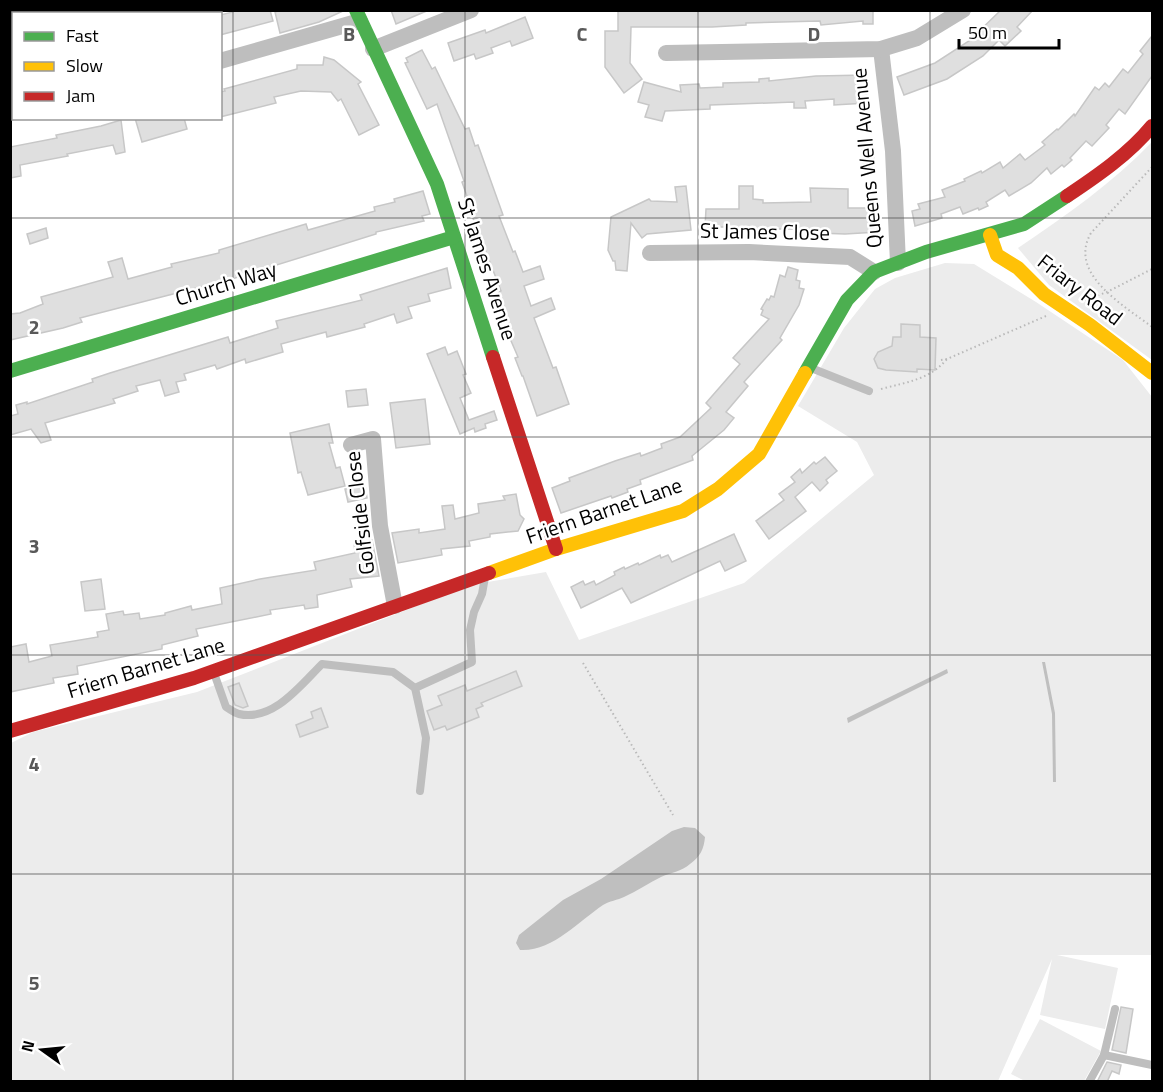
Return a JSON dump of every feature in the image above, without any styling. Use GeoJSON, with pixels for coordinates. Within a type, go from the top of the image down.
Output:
{"type":"FeatureCollection","features":[{"type":"Feature","properties":{"kind":"main road","name":"St James Avenue"},"geometry":{"type":"LineString","coordinates":[[358,16],[437,184],[556,549]]}},
{"type":"Feature","properties":{"kind":"main road","name":"Friern Barnet Lane"},"geometry":{"type":"LineString","coordinates":[[10,731],[213,671],[556,549],[683,511],[718,489],[759,454],[848,300],[874,272],[926,252],[1024,224],[1090,180],[1143,137],[1152,126]]}},
{"type":"Feature","properties":{"kind":"main road","name":"Friary Road"},"geometry":{"type":"LineString","coordinates":[[990,235],[997,255],[1018,268],[1044,294],[1152,373]]}},
{"type":"Feature","properties":{"kind":"main road","name":"Church Way"},"geometry":{"type":"LineString","coordinates":[[10,371],[454,237]]}},
{"type":"Feature","properties":{"kind":"street"},"geometry":{"type":"LineString","coordinates":[[373,49],[471,10]]}},
{"type":"Feature","properties":{"kind":"street"},"geometry":{"type":"LineString","coordinates":[[666,52],[881,49],[917,39],[963,10]]}},
{"type":"Feature","properties":{"kind":"street"},"geometry":{"type":"LineString","coordinates":[[222,60],[358,16]]}},
{"type":"Feature","properties":{"kind":"street","name":"Queens Well Avenue"},"geometry":{"type":"LineString","coordinates":[[881,49],[893,151],[898,263]]}},
{"type":"Feature","properties":{"kind":"street","name":"St James Close"},"geometry":{"type":"LineString","coordinates":[[650,253],[748,252],[850,257],[874,272]]}},
{"type":"Feature","properties":{"kind":"street","name":"Golfside Close"},"geometry":{"type":"LineString","coordinates":[[351,445],[374,439],[380,526],[395,606]]}},
{"type":"Feature","properties":{"kind":"lane"},"geometry":{"type":"LineString","coordinates":[[809,367],[869,391]]}},
{"type":"Feature","properties":{"kind":"lane"},"geometry":{"type":"LineString","coordinates":[[415,688],[472,662],[470,630],[486,574]]}},
{"type":"Feature","properties":{"kind":"lane"},"geometry":{"type":"LineString","coordinates":[[213,671],[226,707],[238,714],[253,714],[273,709],[322,664],[393,672],[415,688],[426,738],[420,791]]}},
{"type":"Feature","properties":{"kind":"lane"},"geometry":{"type":"LineString","coordinates":[[1089,1082],[1104,1055],[1115,1009]]}},
{"type":"Feature","properties":{"kind":"lane"},"geometry":{"type":"LineString","coordinates":[[1104,1055],[1152,1065]]}},
{"type":"Feature","properties":{"kind":"path"},"geometry":{"type":"LineString","coordinates":[[1152,167],[1091,233],[1085,243],[1088,271],[1107,292],[1152,327]]}},
{"type":"Feature","properties":{"kind":"path"},"geometry":{"type":"LineString","coordinates":[[941,360],[1107,292],[1152,269]]}},
{"type":"Feature","properties":{"kind":"path"},"geometry":{"type":"LineString","coordinates":[[869,391],[926,377],[936,372],[947,359]]}},
{"type":"Feature","properties":{"kind":"path"},"geometry":{"type":"LineString","coordinates":[[583,663],[673,814]]}},
{"type":"Feature","properties":{"kind":"shaded area"},"geometry":{"type":"Polygon","coordinates":[[[1152,142],[1152,360],[1049,285],[1018,248],[1105,185],[1152,142]]]}},
{"type":"Feature","properties":{"kind":"shaded area"},"geometry":{"type":"Polygon","coordinates":[[[945,263],[974,264],[1036,302],[1123,360],[1152,397],[1152,955],[1057,955],[1118,968],[1105,1029],[1040,1015],[1052,959],[998,1081],[11,1082],[11,743],[33,732],[197,692],[470,585],[546,572],[579,640],[744,583],[874,475],[857,442],[798,406],[844,328],[875,289],[895,278],[945,263]]]}},
{"type":"Feature","properties":{"kind":"shaded area"},"geometry":{"type":"Polygon","coordinates":[[[1042,662],[1045,662],[1055,713],[1056,782],[1053,782],[1052,714],[1042,662]]]}},
{"type":"Feature","properties":{"kind":"shaded area"},"geometry":{"type":"Polygon","coordinates":[[[947,669],[948,673],[848,723],[847,718],[947,669]]]}},
{"type":"Feature","properties":{"kind":"shaded area"},"geometry":{"type":"Polygon","coordinates":[[[684,827],[695,828],[705,837],[701,852],[687,866],[605,904],[554,941],[532,949],[520,950],[516,943],[519,935],[563,900],[601,879],[672,831],[684,827]]]}},
{"type":"Feature","properties":{"kind":"shaded area"},"geometry":{"type":"Polygon","coordinates":[[[1040,1019],[1101,1051],[1084,1081],[1025,1081],[1011,1074],[1040,1019]]]}},
{"type":"Feature","properties":{"kind":"building"},"geometry":{"type":"Polygon","coordinates":[[[233,10],[270,10],[273,21],[222,34],[222,15],[233,12],[233,10]]]}},
{"type":"Feature","properties":{"kind":"building"},"geometry":{"type":"Polygon","coordinates":[[[281,10],[343,11],[319,22],[280,33],[275,12],[281,10]]]}},
{"type":"Feature","properties":{"kind":"building"},"geometry":{"type":"Polygon","coordinates":[[[391,10],[429,10],[396,24],[391,10]]]}},
{"type":"Feature","properties":{"kind":"building"},"geometry":{"type":"Polygon","coordinates":[[[618,10],[873,10],[873,24],[863,24],[863,21],[821,25],[820,21],[746,23],[746,25],[712,27],[631,27],[630,63],[642,79],[624,93],[605,67],[605,31],[618,31],[618,10]]]}},
{"type":"Feature","properties":{"kind":"building"},"geometry":{"type":"Polygon","coordinates":[[[1001,10],[1033,10],[1017,27],[1021,31],[1005,46],[999,40],[983,56],[947,79],[904,95],[897,77],[935,63],[969,41],[1001,10]]]}},
{"type":"Feature","properties":{"kind":"building"},"geometry":{"type":"Polygon","coordinates":[[[525,17],[533,38],[512,46],[510,41],[491,48],[493,53],[476,59],[474,54],[454,61],[448,43],[485,30],[486,33],[525,17]]]}},
{"type":"Feature","properties":{"kind":"building"},"geometry":{"type":"Polygon","coordinates":[[[1152,36],[1152,76],[1125,114],[1119,109],[1106,125],[1109,128],[1092,146],[1086,141],[1064,167],[1062,165],[1051,174],[1047,168],[1031,183],[1009,196],[1005,190],[986,202],[988,206],[963,214],[960,207],[941,214],[942,218],[915,226],[912,211],[920,209],[918,204],[945,197],[942,190],[965,181],[964,179],[981,171],[982,173],[1000,162],[1003,168],[1020,154],[1025,160],[1045,145],[1042,142],[1074,114],[1075,116],[1095,87],[1099,90],[1105,83],[1109,87],[1123,69],[1128,73],[1143,54],[1140,51],[1152,36]]]}},
{"type":"Feature","properties":{"kind":"building"},"geometry":{"type":"Polygon","coordinates":[[[422,50],[432,69],[435,67],[465,129],[469,128],[475,146],[478,145],[503,215],[499,216],[523,272],[540,266],[544,279],[524,286],[531,306],[551,298],[555,309],[534,318],[553,368],[556,367],[569,404],[537,416],[515,358],[518,357],[505,327],[509,325],[497,293],[501,291],[466,200],[468,199],[462,182],[464,181],[437,104],[427,109],[405,63],[408,62],[406,58],[422,50]]]}},
{"type":"Feature","properties":{"kind":"building"},"geometry":{"type":"Polygon","coordinates":[[[324,57],[334,60],[361,82],[358,84],[379,125],[359,135],[341,99],[338,101],[331,92],[301,91],[274,97],[276,103],[222,116],[222,92],[225,91],[224,89],[297,69],[297,65],[323,65],[324,57]]]}},
{"type":"Feature","properties":{"kind":"building"},"geometry":{"type":"Polygon","coordinates":[[[866,75],[867,103],[834,105],[834,99],[805,101],[806,108],[794,108],[794,102],[710,105],[710,109],[665,111],[662,121],[645,117],[649,105],[638,102],[644,82],[681,92],[680,85],[699,84],[700,88],[723,87],[723,83],[759,82],[759,79],[769,78],[769,81],[816,76],[866,75]]]}},
{"type":"Feature","properties":{"kind":"building"},"geometry":{"type":"Polygon","coordinates":[[[121,120],[125,152],[116,154],[113,145],[67,154],[68,156],[20,165],[21,176],[10,178],[10,147],[57,138],[56,135],[121,120]]]}},
{"type":"Feature","properties":{"kind":"building"},"geometry":{"type":"Polygon","coordinates":[[[136,120],[185,120],[187,129],[142,142],[136,120]]]}},
{"type":"Feature","properties":{"kind":"building"},"geometry":{"type":"Polygon","coordinates":[[[862,141],[873,141],[874,163],[863,163],[862,141]]]}},
{"type":"Feature","properties":{"kind":"building"},"geometry":{"type":"Polygon","coordinates":[[[686,186],[691,230],[647,234],[642,238],[631,223],[627,271],[616,270],[615,261],[608,250],[611,217],[649,199],[677,202],[675,187],[686,186]]]}},
{"type":"Feature","properties":{"kind":"building"},"geometry":{"type":"Polygon","coordinates":[[[739,186],[753,186],[753,199],[763,200],[763,203],[811,202],[810,188],[848,189],[848,208],[874,208],[874,214],[878,213],[878,232],[845,234],[818,233],[818,229],[705,227],[706,209],[739,209],[739,186]]]}},
{"type":"Feature","properties":{"kind":"building"},"geometry":{"type":"Polygon","coordinates":[[[423,191],[430,214],[422,216],[424,221],[376,232],[376,234],[235,278],[80,318],[82,322],[63,328],[10,340],[10,314],[20,313],[43,304],[41,297],[113,277],[108,262],[122,258],[128,279],[172,267],[171,264],[219,253],[219,250],[306,224],[308,230],[375,211],[374,207],[423,191]]]}},
{"type":"Feature","properties":{"kind":"building"},"geometry":{"type":"Polygon","coordinates":[[[46,228],[48,238],[30,244],[27,234],[46,228]]]}},
{"type":"Feature","properties":{"kind":"building"},"geometry":{"type":"Polygon","coordinates":[[[788,267],[798,270],[796,280],[800,281],[799,288],[804,289],[799,305],[780,338],[782,340],[744,382],[748,386],[726,412],[734,418],[724,430],[692,456],[693,460],[640,480],[641,484],[627,489],[628,492],[561,513],[552,488],[570,481],[569,478],[615,461],[640,453],[641,456],[662,448],[661,444],[680,437],[711,408],[706,403],[740,364],[733,358],[769,319],[761,315],[763,310],[761,309],[767,299],[774,297],[780,275],[785,277],[788,267]]]}},
{"type":"Feature","properties":{"kind":"building"},"geometry":{"type":"Polygon","coordinates":[[[447,268],[451,288],[428,294],[430,301],[408,307],[412,318],[397,323],[394,314],[364,324],[365,327],[327,337],[326,332],[281,344],[283,352],[246,363],[245,359],[217,369],[215,365],[184,374],[186,380],[176,382],[179,392],[165,396],[160,380],[136,386],[138,391],[113,399],[115,403],[45,423],[51,440],[41,443],[31,429],[10,435],[10,416],[18,414],[16,405],[27,402],[27,404],[93,382],[92,379],[110,373],[228,337],[230,343],[278,328],[276,321],[362,300],[360,295],[447,268]]]}},
{"type":"Feature","properties":{"kind":"building"},"geometry":{"type":"Polygon","coordinates":[[[901,324],[920,325],[920,337],[936,338],[935,370],[917,369],[917,372],[878,368],[874,359],[878,352],[892,346],[893,337],[901,337],[901,324]]]}},
{"type":"Feature","properties":{"kind":"building"},"geometry":{"type":"Polygon","coordinates":[[[445,347],[448,355],[457,351],[466,374],[463,375],[471,393],[460,398],[469,420],[494,411],[497,420],[485,424],[486,428],[475,432],[474,428],[460,434],[427,354],[445,347]]]}},
{"type":"Feature","properties":{"kind":"building"},"geometry":{"type":"Polygon","coordinates":[[[366,389],[368,405],[348,407],[346,391],[366,389]]]}},
{"type":"Feature","properties":{"kind":"building"},"geometry":{"type":"Polygon","coordinates":[[[425,399],[430,444],[396,448],[390,403],[425,399]]]}},
{"type":"Feature","properties":{"kind":"building"},"geometry":{"type":"Polygon","coordinates":[[[329,424],[333,443],[329,443],[336,468],[340,467],[345,486],[308,495],[301,472],[298,473],[290,433],[329,424]]]}},
{"type":"Feature","properties":{"kind":"building"},"geometry":{"type":"Polygon","coordinates":[[[825,457],[837,471],[826,480],[828,483],[820,491],[812,482],[795,497],[806,511],[769,539],[756,521],[784,500],[779,494],[795,482],[791,477],[800,469],[802,473],[814,462],[816,464],[825,457]]]}},
{"type":"Feature","properties":{"kind":"building"},"geometry":{"type":"Polygon","coordinates":[[[365,485],[367,498],[348,502],[345,489],[365,485]]]}},
{"type":"Feature","properties":{"kind":"building"},"geometry":{"type":"Polygon","coordinates":[[[516,494],[520,515],[524,519],[518,531],[490,534],[490,537],[469,541],[470,546],[441,549],[442,555],[398,563],[392,533],[419,529],[419,533],[445,529],[442,506],[453,505],[455,519],[479,513],[478,504],[505,500],[503,496],[516,494]]]}},
{"type":"Feature","properties":{"kind":"building"},"geometry":{"type":"Polygon","coordinates":[[[734,534],[746,561],[725,571],[720,561],[631,603],[622,588],[581,608],[571,587],[583,581],[585,585],[594,581],[596,585],[615,575],[614,572],[624,567],[625,569],[638,563],[639,565],[660,555],[661,558],[668,555],[672,562],[734,534]]]}},
{"type":"Feature","properties":{"kind":"building"},"geometry":{"type":"Polygon","coordinates":[[[372,540],[379,576],[350,579],[352,587],[317,595],[318,607],[305,609],[304,605],[270,610],[271,614],[196,629],[198,636],[162,645],[162,649],[77,666],[78,674],[53,678],[54,683],[10,692],[10,647],[26,644],[29,662],[52,656],[50,645],[98,637],[97,632],[109,630],[106,614],[123,611],[124,615],[139,613],[140,619],[165,615],[165,613],[191,606],[192,610],[222,604],[220,588],[316,570],[314,562],[355,553],[354,542],[372,540]]]}},
{"type":"Feature","properties":{"kind":"building"},"geometry":{"type":"Polygon","coordinates":[[[101,579],[105,609],[85,611],[81,582],[101,579]]]}},
{"type":"Feature","properties":{"kind":"building"},"geometry":{"type":"Polygon","coordinates":[[[516,671],[522,686],[481,703],[483,706],[476,709],[479,717],[447,730],[445,726],[434,730],[427,711],[442,705],[438,696],[465,685],[467,691],[516,671]]]}},
{"type":"Feature","properties":{"kind":"building"},"geometry":{"type":"Polygon","coordinates":[[[239,683],[248,706],[243,708],[235,705],[228,687],[239,683]]]}},
{"type":"Feature","properties":{"kind":"building"},"geometry":{"type":"Polygon","coordinates":[[[321,708],[328,727],[300,737],[296,725],[313,718],[311,712],[321,708]]]}},
{"type":"Feature","properties":{"kind":"building"},"geometry":{"type":"Polygon","coordinates":[[[1121,1007],[1133,1009],[1126,1053],[1112,1050],[1121,1007]]]}},
{"type":"Feature","properties":{"kind":"building"},"geometry":{"type":"Polygon","coordinates":[[[1107,1062],[1121,1065],[1119,1074],[1112,1071],[1107,1082],[1097,1082],[1107,1062]]]}},
{"type":"Feature","properties":{"kind":"traffic: fast"},"geometry":{"type":"LineString","coordinates":[[356,10],[437,184],[493,357]]}},
{"type":"Feature","properties":{"kind":"traffic: fast"},"geometry":{"type":"LineString","coordinates":[[805,373],[847,300],[874,272],[926,252],[1024,224],[1067,196]]}},
{"type":"Feature","properties":{"kind":"traffic: fast"},"geometry":{"type":"LineString","coordinates":[[10,371],[454,237]]}},
{"type":"Feature","properties":{"kind":"traffic: slow"},"geometry":{"type":"LineString","coordinates":[[990,235],[997,255],[1018,268],[1044,294],[1090,325],[1152,373]]}},
{"type":"Feature","properties":{"kind":"traffic: slow"},"geometry":{"type":"LineString","coordinates":[[489,573],[556,549],[683,511],[718,489],[759,454],[805,373]]}},
{"type":"Feature","properties":{"kind":"traffic: jam"},"geometry":{"type":"LineString","coordinates":[[1067,196],[1123,155],[1152,126]]}},
{"type":"Feature","properties":{"kind":"traffic: jam"},"geometry":{"type":"LineString","coordinates":[[493,357],[556,549]]}},
{"type":"Feature","properties":{"kind":"traffic: jam"},"geometry":{"type":"LineString","coordinates":[[10,731],[194,678],[489,573]]}}]}
